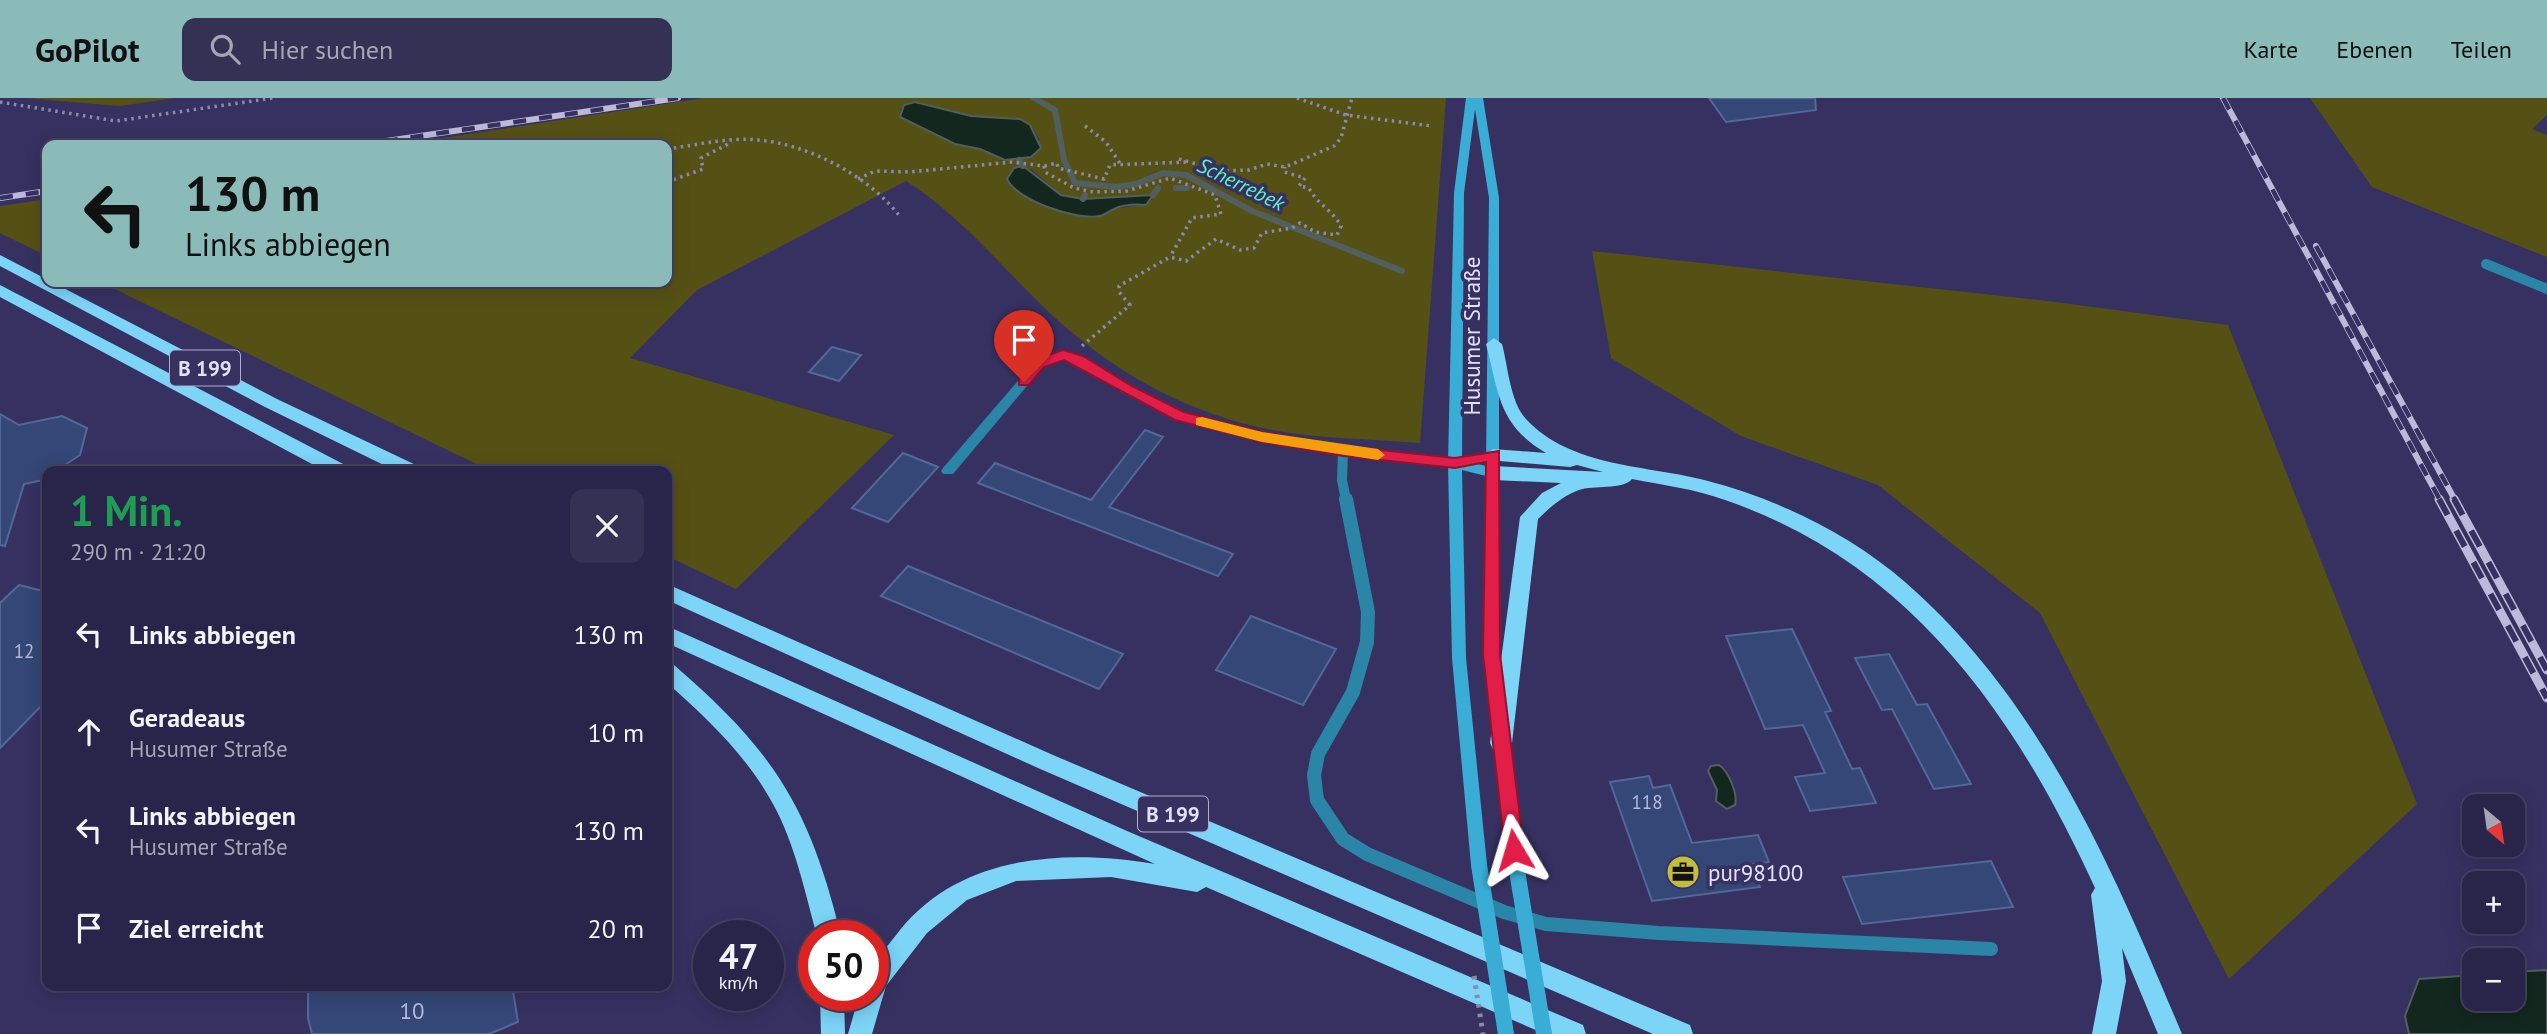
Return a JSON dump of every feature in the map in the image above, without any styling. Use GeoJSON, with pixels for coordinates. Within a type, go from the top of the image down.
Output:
{"type":"FeatureCollection","features":[{"type":"Feature","properties":{"kind":"highway","name":"B 199"},"geometry":{"type":"LineString","coordinates":[[0,260],[42,282]]}},
{"type":"Feature","properties":{"kind":"highway","name":"B 199"},"geometry":{"type":"LineString","coordinates":[[51,287],[271,403],[402,466]]}},
{"type":"Feature","properties":{"kind":"highway","name":"B 199"},"geometry":{"type":"LineString","coordinates":[[0,290],[332,466]]}},
{"type":"Feature","properties":{"kind":"highway"},"geometry":{"type":"LineString","coordinates":[[1494,344],[1516,419],[1536,439],[1593,470]]}},
{"type":"Feature","properties":{"kind":"highway"},"geometry":{"type":"LineString","coordinates":[[1493,464],[1593,470],[1673,480],[1730,494],[1826,538],[1896,585],[1928,614],[1987,679],[2027,734],[2055,782],[2121,916],[2170,1034]]}},
{"type":"Feature","properties":{"kind":"highway"},"geometry":{"type":"LineString","coordinates":[[1501,743],[1529,517],[1543,500],[1593,470]]}},
{"type":"Feature","properties":{"kind":"highway","name":"B 199"},"geometry":{"type":"LineString","coordinates":[[672,594],[897,699],[1228,837],[1681,1034]]}},
{"type":"Feature","properties":{"kind":"highway","name":"B 199"},"geometry":{"type":"LineString","coordinates":[[672,636],[885,736],[1229,888],[1574,1034]]}},
{"type":"Feature","properties":{"kind":"highway"},"geometry":{"type":"LineString","coordinates":[[672,675],[714,712],[771,780],[809,861],[825,920]]}},
{"type":"Feature","properties":{"kind":"highway"},"geometry":{"type":"LineString","coordinates":[[2095,863],[2107,914],[2114,981],[2104,1034]]}},
{"type":"Feature","properties":{"kind":"highway"},"geometry":{"type":"LineString","coordinates":[[889,963],[919,925],[959,892],[1016,871],[1111,867],[1229,888]]}},
{"type":"Feature","properties":{"kind":"highway"},"geometry":{"type":"LineString","coordinates":[[832,1011],[833,1034]]}},
{"type":"Feature","properties":{"kind":"highway"},"geometry":{"type":"LineString","coordinates":[[860,1034],[867,1011]]}},
{"type":"Feature","properties":{"kind":"main road","name":"Husumer Straße"},"geometry":{"type":"LineString","coordinates":[[1471,98],[1459,193],[1455,463],[1459,658],[1479,865],[1506,1034]]}},
{"type":"Feature","properties":{"kind":"main road","name":"Husumer Straße"},"geometry":{"type":"LineString","coordinates":[[1478,98],[1494,198],[1492,654],[1518,877],[1544,1034]]}},
{"type":"Feature","properties":{"kind":"main road"},"geometry":{"type":"LineString","coordinates":[[1455,463],[1493,464]]}},
{"type":"Feature","properties":{"kind":"street"},"geometry":{"type":"LineString","coordinates":[[948,471],[1039,364],[1063,355],[1078,359],[1127,390],[1180,416],[1262,437],[1343,451],[1455,463]]}},
{"type":"Feature","properties":{"kind":"lane"},"geometry":{"type":"LineString","coordinates":[[2486,264],[2547,289]]}},
{"type":"Feature","properties":{"kind":"lane"},"geometry":{"type":"LineString","coordinates":[[1343,451],[1342,480],[1368,612],[1367,642],[1353,692],[1318,754],[1314,775],[1317,800],[1343,839],[1367,854],[1492,906],[1546,924],[1659,933],[1991,949]]}},
{"type":"Feature","properties":{"kind":"path"},"geometry":{"type":"LineString","coordinates":[[0,102],[116,121],[274,98]]}},
{"type":"Feature","properties":{"kind":"path"},"geometry":{"type":"LineString","coordinates":[[1297,98],[1320,110],[1383,123],[1432,125]]}},
{"type":"Feature","properties":{"kind":"path"},"geometry":{"type":"LineString","coordinates":[[1179,159],[1221,171],[1249,170],[1267,164],[1285,167],[1334,146],[1341,138],[1352,98]]}},
{"type":"Feature","properties":{"kind":"path"},"geometry":{"type":"LineString","coordinates":[[1085,126],[1095,132],[1117,156],[1121,165]]}},
{"type":"Feature","properties":{"kind":"path"},"geometry":{"type":"LineString","coordinates":[[672,148],[767,141],[815,158],[858,179],[895,206],[901,218]]}},
{"type":"Feature","properties":{"kind":"path"},"geometry":{"type":"LineString","coordinates":[[672,180],[703,169],[701,158],[732,142]]}},
{"type":"Feature","properties":{"kind":"path"},"geometry":{"type":"LineString","coordinates":[[858,179],[875,170],[927,171],[1012,162],[1019,165],[1044,166],[1057,163],[1058,168],[1073,167],[1075,171],[1104,179],[1110,165],[1173,166],[1186,162]]}},
{"type":"Feature","properties":{"kind":"path"},"geometry":{"type":"LineString","coordinates":[[1044,166],[1045,172],[1067,187],[1090,192],[1127,191],[1163,178],[1180,179],[1215,195],[1221,214],[1192,218],[1170,257],[1119,286],[1119,292],[1130,305],[1082,343],[1078,359]]}},
{"type":"Feature","properties":{"kind":"path"},"geometry":{"type":"LineString","coordinates":[[1170,257],[1186,261],[1216,239],[1247,250],[1254,248],[1262,233],[1292,228],[1300,223],[1311,231],[1334,236],[1342,226],[1337,217],[1319,207],[1309,188],[1300,186],[1299,183],[1306,180],[1305,178],[1284,171],[1285,167]]}},
{"type":"Feature","properties":{"kind":"shaded area"},"geometry":{"type":"Polygon","coordinates":[[[27,98],[176,98],[119,106],[27,98]]]}},
{"type":"Feature","properties":{"kind":"shaded area"},"geometry":{"type":"Polygon","coordinates":[[[704,98],[1446,98],[1420,443],[1278,431],[1219,416],[1162,392],[1085,344],[948,213],[906,181],[697,290],[630,358],[894,435],[736,589],[672,558],[672,466],[481,466],[110,287],[672,287],[672,140],[430,140],[704,98]],[[915,102],[904,105],[900,110],[955,144],[980,149],[1005,160],[1040,140],[1030,125],[1020,119],[971,116],[915,102]],[[1031,169],[1010,187],[1103,216],[1114,209],[1146,204],[1115,197],[1083,199],[1061,195],[1031,169]]]}},
{"type":"Feature","properties":{"kind":"shaded area"},"geometry":{"type":"Polygon","coordinates":[[[2310,98],[2547,98],[2547,115],[2532,129],[2547,135],[2547,257],[2372,187],[2310,98]]]}},
{"type":"Feature","properties":{"kind":"shaded area"},"geometry":{"type":"Polygon","coordinates":[[[915,102],[971,116],[1020,119],[1030,125],[1041,148],[1031,157],[1005,160],[980,149],[955,144],[900,117],[904,105],[915,102]]]}},
{"type":"Feature","properties":{"kind":"shaded area"},"geometry":{"type":"Polygon","coordinates":[[[1023,166],[1061,195],[1083,199],[1153,195],[1146,205],[1122,206],[1100,216],[1063,212],[1034,201],[1013,187],[1007,179],[1014,168],[1023,166]]]}},
{"type":"Feature","properties":{"kind":"shaded area"},"geometry":{"type":"Polygon","coordinates":[[[42,200],[42,254],[0,233],[0,206],[42,200]]]}},
{"type":"Feature","properties":{"kind":"shaded area"},"geometry":{"type":"Polygon","coordinates":[[[1592,251],[2048,301],[2228,325],[2417,804],[2229,979],[2040,613],[1878,485],[1741,436],[1611,358],[1592,251]]]}},
{"type":"Feature","properties":{"kind":"shaded area"},"geometry":{"type":"Polygon","coordinates":[[[1719,765],[1734,789],[1735,805],[1727,809],[1716,801],[1717,790],[1708,771],[1711,766],[1719,765]]]}},
{"type":"Feature","properties":{"kind":"shaded area"},"geometry":{"type":"Polygon","coordinates":[[[2547,970],[2547,1034],[2409,1034],[2405,1016],[2419,979],[2462,976],[2462,1011],[2525,1011],[2525,971],[2547,970]]]}},
{"type":"Feature","properties":{"kind":"building"},"geometry":{"type":"Polygon","coordinates":[[[1709,98],[1815,98],[1816,110],[1726,122],[1709,98]]]}},
{"type":"Feature","properties":{"kind":"building"},"geometry":{"type":"Polygon","coordinates":[[[832,347],[861,355],[839,381],[809,372],[832,347]]]}},
{"type":"Feature","properties":{"kind":"building"},"geometry":{"type":"Polygon","coordinates":[[[0,414],[19,425],[62,416],[87,428],[80,455],[64,466],[42,466],[42,480],[24,484],[5,546],[0,545],[0,414]]]}},
{"type":"Feature","properties":{"kind":"building"},"geometry":{"type":"Polygon","coordinates":[[[1145,430],[1163,437],[1109,507],[1233,554],[1218,576],[978,483],[995,463],[1091,500],[1145,430]]]}},
{"type":"Feature","properties":{"kind":"building"},"geometry":{"type":"Polygon","coordinates":[[[903,453],[938,467],[888,522],[852,508],[903,453]]]}},
{"type":"Feature","properties":{"kind":"building"},"geometry":{"type":"Polygon","coordinates":[[[908,566],[1123,654],[1099,689],[881,596],[908,566]]]}},
{"type":"Feature","properties":{"kind":"building"},"geometry":{"type":"Polygon","coordinates":[[[19,585],[42,591],[42,705],[0,748],[0,603],[19,585]]]}},
{"type":"Feature","properties":{"kind":"building"},"geometry":{"type":"Polygon","coordinates":[[[1251,616],[1336,649],[1303,705],[1216,670],[1251,616]]]}},
{"type":"Feature","properties":{"kind":"building"},"geometry":{"type":"Polygon","coordinates":[[[1792,629],[1831,711],[1825,712],[1852,769],[1860,768],[1876,803],[1810,811],[1795,777],[1825,773],[1803,725],[1765,729],[1726,636],[1792,629]]]}},
{"type":"Feature","properties":{"kind":"building"},"geometry":{"type":"Polygon","coordinates":[[[1889,654],[1917,705],[1927,704],[1971,784],[1934,789],[1892,709],[1882,710],[1855,658],[1889,654]]]}},
{"type":"Feature","properties":{"kind":"building"},"geometry":{"type":"Polygon","coordinates":[[[1649,776],[1653,788],[1670,785],[1692,843],[1758,835],[1769,862],[1751,864],[1760,887],[1652,901],[1610,782],[1649,776]]]}},
{"type":"Feature","properties":{"kind":"building"},"geometry":{"type":"Polygon","coordinates":[[[1991,861],[2013,907],[1862,924],[1843,877],[1991,861]]]}},
{"type":"Feature","properties":{"kind":"building"},"geometry":{"type":"Polygon","coordinates":[[[308,991],[513,991],[518,1022],[489,1034],[312,1034],[308,1018],[308,991]]]}},
{"type":"Feature","properties":{"kind":"waterway","name":"Scherrebek"},"geometry":{"type":"LineString","coordinates":[[1034,98],[1055,110],[1064,160],[1075,183],[1116,187],[1136,184],[1163,173],[1186,175],[1252,211],[1402,271]]}},
{"type":"Feature","properties":{"kind":"waterway"},"geometry":{"type":"LineString","coordinates":[[1019,160],[1023,166]]}},
{"type":"Feature","properties":{"kind":"waterway"},"geometry":{"type":"LineString","coordinates":[[1153,195],[1158,188]]}},
{"type":"Feature","properties":{"kind":"waterway"},"geometry":{"type":"LineString","coordinates":[[1176,188],[1187,188]]}},
{"type":"Feature","properties":{"kind":"waterway"},"geometry":{"type":"LineString","coordinates":[[1083,199],[1085,195]]}},
{"type":"Feature","properties":{"kind":"railway"},"geometry":{"type":"LineString","coordinates":[[393,140],[678,98]]}},
{"type":"Feature","properties":{"kind":"railway"},"geometry":{"type":"LineString","coordinates":[[2223,98],[2440,500]]}},
{"type":"Feature","properties":{"kind":"railway"},"geometry":{"type":"LineString","coordinates":[[0,198],[42,192]]}},
{"type":"Feature","properties":{"kind":"railway"},"geometry":{"type":"LineString","coordinates":[[2316,246],[2455,500]]}},
{"type":"Feature","properties":{"kind":"railway"},"geometry":{"type":"LineString","coordinates":[[2439,499],[2547,698]]}},
{"type":"Feature","properties":{"kind":"railway"},"geometry":{"type":"LineString","coordinates":[[2454,499],[2547,670]]}},
{"type":"Feature","properties":{"kind":"slow traffic"},"geometry":{"type":"LineString","coordinates":[[1202,422],[1262,437],[1378,455]]}},
{"type":"Feature","properties":{"kind":"place","name":"pur98100"},"geometry":{"type":"Point","coordinates":[1683,872]}},
{"type":"Feature","properties":{"kind":"route"},"geometry":{"type":"LineString","coordinates":[[1024,382],[1039,364],[1063,355],[1078,359],[1127,390],[1180,416],[1262,437],[1343,451],[1455,463],[1493,455],[1492,654],[1514,850]]}}]}
